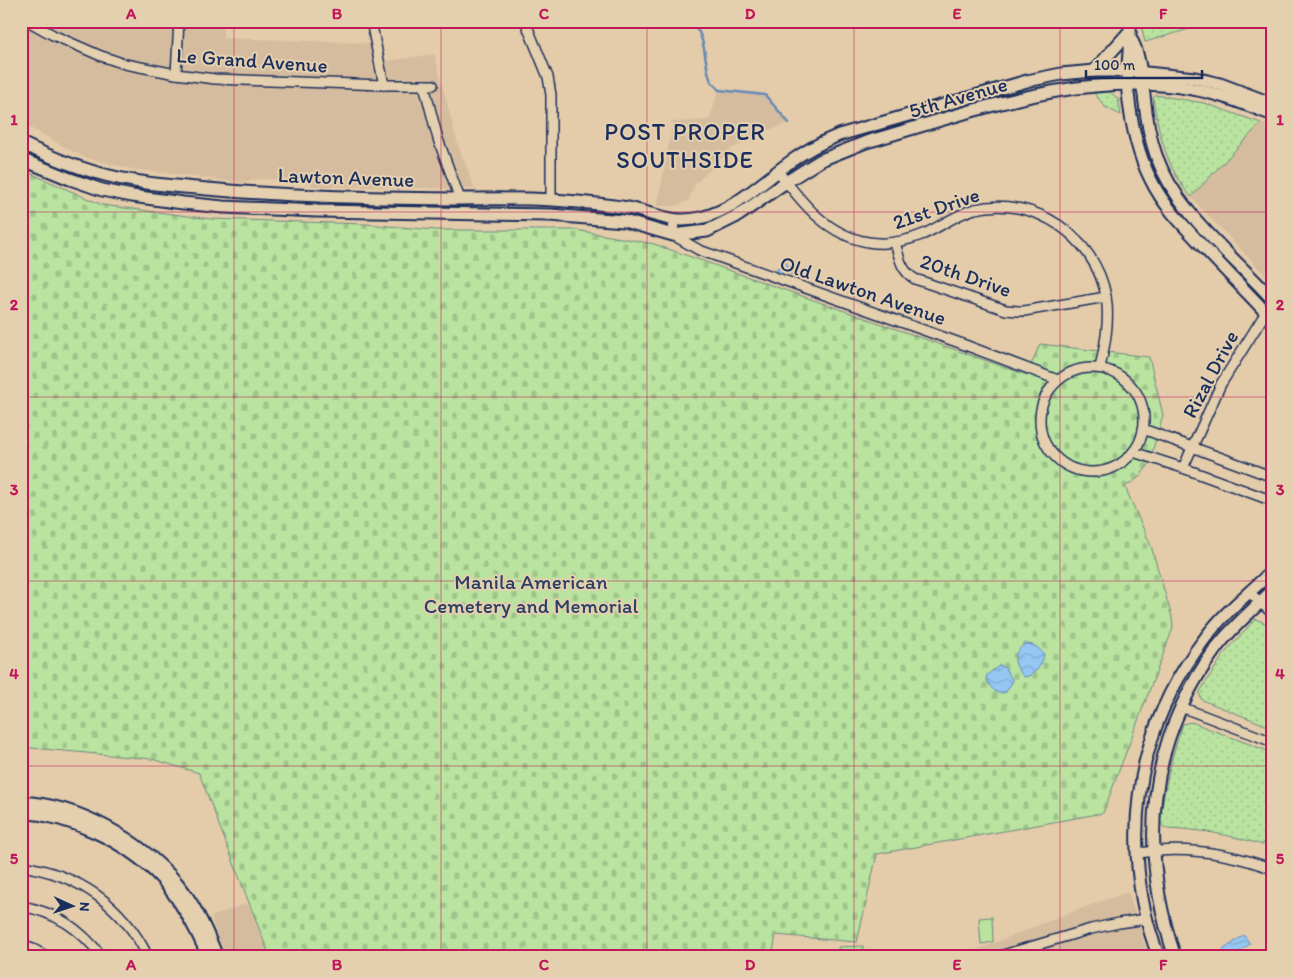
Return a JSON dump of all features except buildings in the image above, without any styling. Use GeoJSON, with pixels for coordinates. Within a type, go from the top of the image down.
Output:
{"type":"FeatureCollection","features":[{"type":"Feature","properties":{"kind":"main road"},"geometry":{"type":"LineString","coordinates":[[1094,71],[1130,30]]}},
{"type":"Feature","properties":{"kind":"main road"},"geometry":{"type":"LineString","coordinates":[[1130,30],[1127,71],[1135,135],[1142,160],[1151,181],[1177,219],[1269,316]]}},
{"type":"Feature","properties":{"kind":"main road"},"geometry":{"type":"LineString","coordinates":[[1130,30],[1141,72],[1149,131],[1164,175],[1178,199],[1273,300]]}},
{"type":"Feature","properties":{"kind":"main road","name":"5th Avenue"},"geometry":{"type":"LineString","coordinates":[[674,220],[702,217],[721,210],[750,193],[778,171],[821,143],[863,126],[1027,81],[1061,74],[1127,71],[1187,77],[1210,82],[1273,104]]}},
{"type":"Feature","properties":{"kind":"main road","name":"5th Avenue"},"geometry":{"type":"LineString","coordinates":[[673,235],[707,231],[739,215],[821,160],[866,142],[1031,96],[1094,85],[1143,84],[1173,86],[1205,92],[1273,115]]}},
{"type":"Feature","properties":{"kind":"main road","name":"Lawton Avenue"},"geometry":{"type":"LineString","coordinates":[[21,143],[75,165],[133,181],[257,193],[344,197],[551,200],[600,204],[635,210],[674,220]]}},
{"type":"Feature","properties":{"kind":"main road","name":"Lawton Avenue"},"geometry":{"type":"LineString","coordinates":[[21,159],[102,190],[183,203],[318,212],[569,216],[624,222],[673,235]]}},
{"type":"Feature","properties":{"kind":"main road"},"geometry":{"type":"LineString","coordinates":[[1159,957],[1152,940],[1140,886],[1138,854],[1139,809],[1147,757],[1161,715],[1180,675],[1206,636],[1224,615],[1273,570]]}},
{"type":"Feature","properties":{"kind":"main road"},"geometry":{"type":"LineString","coordinates":[[1175,957],[1161,912],[1156,883],[1154,851],[1155,804],[1161,762],[1167,741],[1181,707],[1218,646],[1246,615],[1273,590]]}},
{"type":"Feature","properties":{"kind":"main road"},"geometry":{"type":"LineString","coordinates":[[21,802],[53,806],[79,814],[136,846],[178,883],[195,910],[211,954]]}},
{"type":"Feature","properties":{"kind":"main road"},"geometry":{"type":"LineString","coordinates":[[21,812],[50,816],[67,821],[102,836],[135,856],[160,877],[179,901],[211,954]]}},
{"type":"Feature","properties":{"kind":"street","name":"Le Grand Avenue"},"geometry":{"type":"LineString","coordinates":[[28,21],[52,35],[101,56],[126,64],[176,74],[216,79],[428,85],[438,139],[460,199]]}},
{"type":"Feature","properties":{"kind":"street"},"geometry":{"type":"LineString","coordinates":[[176,74],[179,21]]}},
{"type":"Feature","properties":{"kind":"street"},"geometry":{"type":"LineString","coordinates":[[362,21],[371,21],[384,85]]}},
{"type":"Feature","properties":{"kind":"street"},"geometry":{"type":"LineString","coordinates":[[525,21],[548,77],[552,95],[551,200]]}},
{"type":"Feature","properties":{"kind":"street","name":"21st Drive"},"geometry":{"type":"LineString","coordinates":[[778,171],[816,216],[835,230],[854,239],[870,242],[895,242],[916,237],[955,217],[977,209],[1003,206],[1029,210],[1046,217],[1075,238],[1096,266],[1106,297],[1107,332],[1100,368]]}},
{"type":"Feature","properties":{"kind":"street"},"geometry":{"type":"LineString","coordinates":[[673,235],[674,220]]}},
{"type":"Feature","properties":{"kind":"street","name":"Old Lawton Avenue"},"geometry":{"type":"LineString","coordinates":[[673,235],[706,253],[958,342],[1058,380]]}},
{"type":"Feature","properties":{"kind":"street","name":"20th Drive"},"geometry":{"type":"LineString","coordinates":[[895,242],[902,267],[909,276],[1006,310],[1024,311],[1106,297]]}},
{"type":"Feature","properties":{"kind":"street","name":"Rizal Drive"},"geometry":{"type":"LineString","coordinates":[[1183,468],[1229,369],[1269,316],[1273,300]]}},
{"type":"Feature","properties":{"kind":"street"},"geometry":{"type":"LineString","coordinates":[[1100,368],[1123,377],[1139,396],[1144,412],[1143,429],[1140,441],[1133,452],[1120,464],[1096,472],[1080,471],[1064,464],[1047,445],[1043,437],[1040,417],[1046,397],[1058,380],[1078,370],[1100,368]]}},
{"type":"Feature","properties":{"kind":"street"},"geometry":{"type":"LineString","coordinates":[[1143,429],[1273,477]]}},
{"type":"Feature","properties":{"kind":"street"},"geometry":{"type":"LineString","coordinates":[[1133,452],[1273,501]]}},
{"type":"Feature","properties":{"kind":"street"},"geometry":{"type":"LineString","coordinates":[[1250,592],[1273,614]]}},
{"type":"Feature","properties":{"kind":"street"},"geometry":{"type":"LineString","coordinates":[[1181,707],[1273,742]]}},
{"type":"Feature","properties":{"kind":"street"},"geometry":{"type":"LineString","coordinates":[[1138,854],[1154,851],[1189,851],[1220,854],[1272,866]]}},
{"type":"Feature","properties":{"kind":"street"},"geometry":{"type":"LineString","coordinates":[[21,866],[36,868],[66,877],[95,894],[131,927],[148,957]]}},
{"type":"Feature","properties":{"kind":"street"},"geometry":{"type":"LineString","coordinates":[[21,906],[46,912],[61,919],[86,937],[102,957]]}},
{"type":"Feature","properties":{"kind":"street"},"geometry":{"type":"LineString","coordinates":[[996,957],[1091,929],[1147,919]]}},
{"type":"Feature","properties":{"kind":"street"},"geometry":{"type":"LineString","coordinates":[[21,944],[48,957]]}},
{"type":"Feature","properties":{"kind":"shaded area"},"geometry":{"type":"Polygon","coordinates":[[[21,21],[223,21],[223,38],[371,43],[375,63],[434,54],[458,145],[475,189],[314,186],[302,180],[258,179],[245,183],[131,169],[83,157],[21,123],[21,21]]]}},
{"type":"Feature","properties":{"kind":"shaded area"},"geometry":{"type":"Polygon","coordinates":[[[719,90],[765,95],[789,123],[760,133],[731,149],[696,183],[688,201],[676,206],[657,206],[673,122],[709,120],[719,90]]]}},
{"type":"Feature","properties":{"kind":"shaded area"},"geometry":{"type":"Polygon","coordinates":[[[1261,123],[1273,127],[1273,277],[1270,278],[1191,197],[1261,123]]]}},
{"type":"Feature","properties":{"kind":"shaded area"},"geometry":{"type":"Polygon","coordinates":[[[1128,892],[1149,957],[959,957],[1074,911],[1128,892]]]}},
{"type":"Feature","properties":{"kind":"shaded area"},"geometry":{"type":"Polygon","coordinates":[[[248,903],[269,957],[225,957],[211,917],[248,903]]]}},
{"type":"Feature","properties":{"kind":"green space"},"geometry":{"type":"Polygon","coordinates":[[[1140,21],[1216,21],[1145,42],[1140,21]]]}},
{"type":"Feature","properties":{"kind":"green space"},"geometry":{"type":"Polygon","coordinates":[[[1110,92],[1118,99],[1121,115],[1105,107],[1094,93],[1110,92]]]}},
{"type":"Feature","properties":{"kind":"green space"},"geometry":{"type":"Polygon","coordinates":[[[1156,95],[1204,103],[1261,123],[1191,197],[1176,175],[1165,150],[1153,98],[1156,95]]]}},
{"type":"Feature","properties":{"kind":"green space","name":"Manila American Cemetery and Memorial"},"geometry":{"type":"Polygon","coordinates":[[[21,169],[102,205],[211,219],[365,224],[435,230],[576,230],[654,244],[1027,375],[1040,344],[1149,357],[1163,415],[1148,466],[1138,478],[1125,487],[1151,546],[1172,617],[1173,628],[1103,813],[877,854],[857,942],[776,935],[772,957],[270,957],[199,773],[152,759],[21,747],[21,169]]]}},
{"type":"Feature","properties":{"kind":"green space"},"geometry":{"type":"Polygon","coordinates":[[[1255,619],[1273,626],[1273,728],[1202,700],[1199,693],[1225,653],[1255,619]]]}},
{"type":"Feature","properties":{"kind":"green space"},"geometry":{"type":"Polygon","coordinates":[[[1191,722],[1273,753],[1273,821],[1263,845],[1215,833],[1165,828],[1160,823],[1166,785],[1175,749],[1183,724],[1191,722]]]}},
{"type":"Feature","properties":{"kind":"green space"},"geometry":{"type":"Polygon","coordinates":[[[992,917],[993,942],[981,944],[979,918],[992,917]]]}},
{"type":"Feature","properties":{"kind":"green space"},"geometry":{"type":"Polygon","coordinates":[[[863,946],[863,956],[840,957],[838,947],[863,946]]]}},
{"type":"Feature","properties":{"kind":"water"},"geometry":{"type":"Polygon","coordinates":[[[784,260],[790,268],[799,269],[799,273],[779,273],[776,271],[784,260]]]}},
{"type":"Feature","properties":{"kind":"water"},"geometry":{"type":"Polygon","coordinates":[[[1025,644],[1036,646],[1044,654],[1038,669],[1024,677],[1015,660],[1017,652],[1025,644]]]}},
{"type":"Feature","properties":{"kind":"water"},"geometry":{"type":"Polygon","coordinates":[[[1000,665],[1005,668],[1013,681],[1006,692],[1002,693],[994,690],[986,679],[987,675],[1000,665]]]}},
{"type":"Feature","properties":{"kind":"water"},"geometry":{"type":"Polygon","coordinates":[[[1244,935],[1250,944],[1232,957],[1213,957],[1244,935]]]}},
{"type":"Feature","properties":{"kind":"waterway"},"geometry":{"type":"LineString","coordinates":[[689,21],[699,33],[711,81],[719,90],[765,95],[789,123]]}},
{"type":"Feature","properties":{"kind":"district","name":"POST PROPER SOUTHSIDE"},"geometry":{"type":"Point","coordinates":[685,145]}}]}
